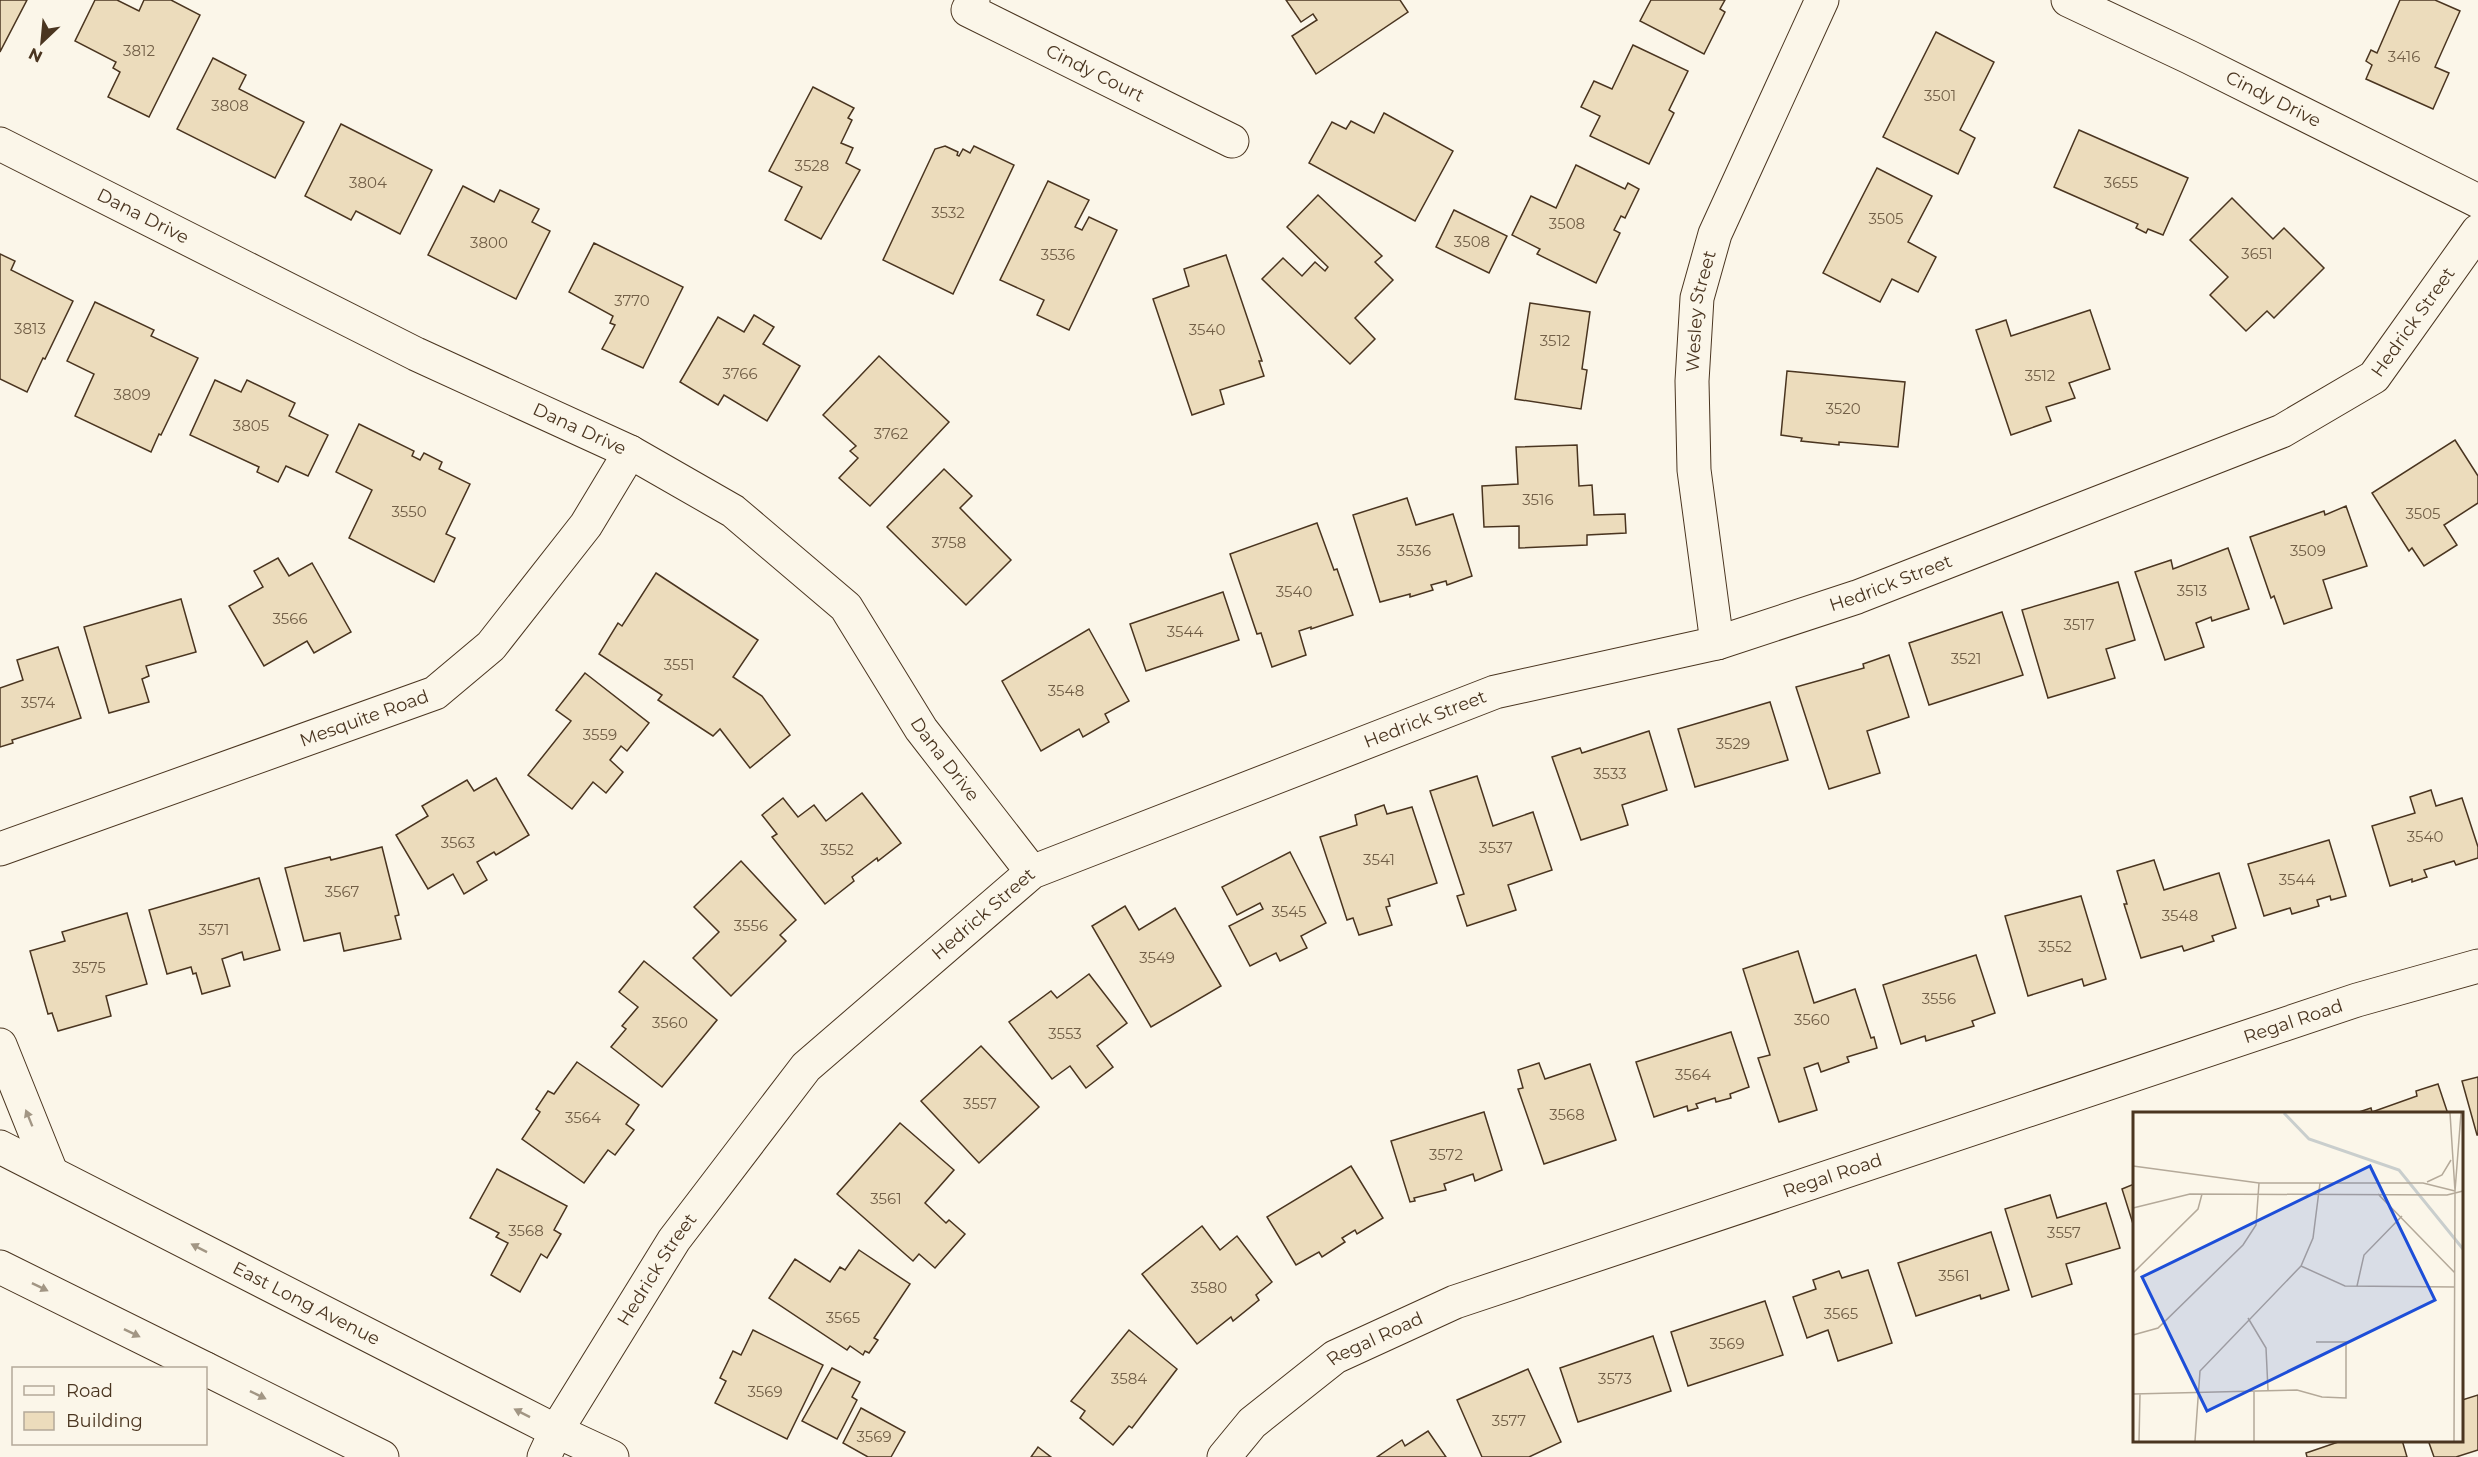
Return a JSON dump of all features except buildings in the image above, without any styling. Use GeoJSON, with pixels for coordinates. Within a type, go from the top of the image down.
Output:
{"type":"FeatureCollection","features":[{"type":"Feature","properties":{"kind":"street","name":"Cindy Court"},"geometry":{"type":"LineString","coordinates":[[973,0],[968,10],[1232,141]]}},
{"type":"Feature","properties":{"kind":"street","name":"Wesley Street"},"geometry":{"type":"LineString","coordinates":[[1718,644],[1694,470],[1692,381],[1697,298],[1715,234],[1822,0]]}},
{"type":"Feature","properties":{"kind":"street","name":"Cindy Drive"},"geometry":{"type":"LineString","coordinates":[[2068,0],[2189,57],[2478,201]]}},
{"type":"Feature","properties":{"kind":"street","name":"Dana Drive"},"geometry":{"type":"LineString","coordinates":[[0,144],[416,354],[630,452],[733,511],[846,607],[921,729],[1032,872]]}},
{"type":"Feature","properties":{"kind":"street","name":"Hedrick Street"},"geometry":{"type":"LineString","coordinates":[[550,1444],[674,1240],[806,1067],[1032,872],[1495,692],[1718,644],[1857,597],[2282,431],[2374,377],[2478,231]]}},
{"type":"Feature","properties":{"kind":"street","name":"Mesquite Road"},"geometry":{"type":"LineString","coordinates":[[0,849],[435,693],[491,646],[586,525],[630,452]]}},
{"type":"Feature","properties":{"kind":"street","name":"Regal Road"},"geometry":{"type":"LineString","coordinates":[[1224,1457],[1252,1424],[1335,1357],[1455,1302],[2357,1000],[2478,966]]}},
{"type":"Feature","properties":{"kind":"street"},"geometry":{"type":"LineString","coordinates":[[0,1045],[51,1172]]}},
{"type":"Feature","properties":{"kind":"street","name":"East Long Avenue"},"geometry":{"type":"LineString","coordinates":[[0,1147],[51,1172],[550,1444],[612,1457]]}},
{"type":"Feature","properties":{"kind":"street"},"geometry":{"type":"LineString","coordinates":[[0,1268],[201,1367]]}},
{"type":"Feature","properties":{"kind":"street"},"geometry":{"type":"LineString","coordinates":[[207,1370],[382,1457]]}}]}
